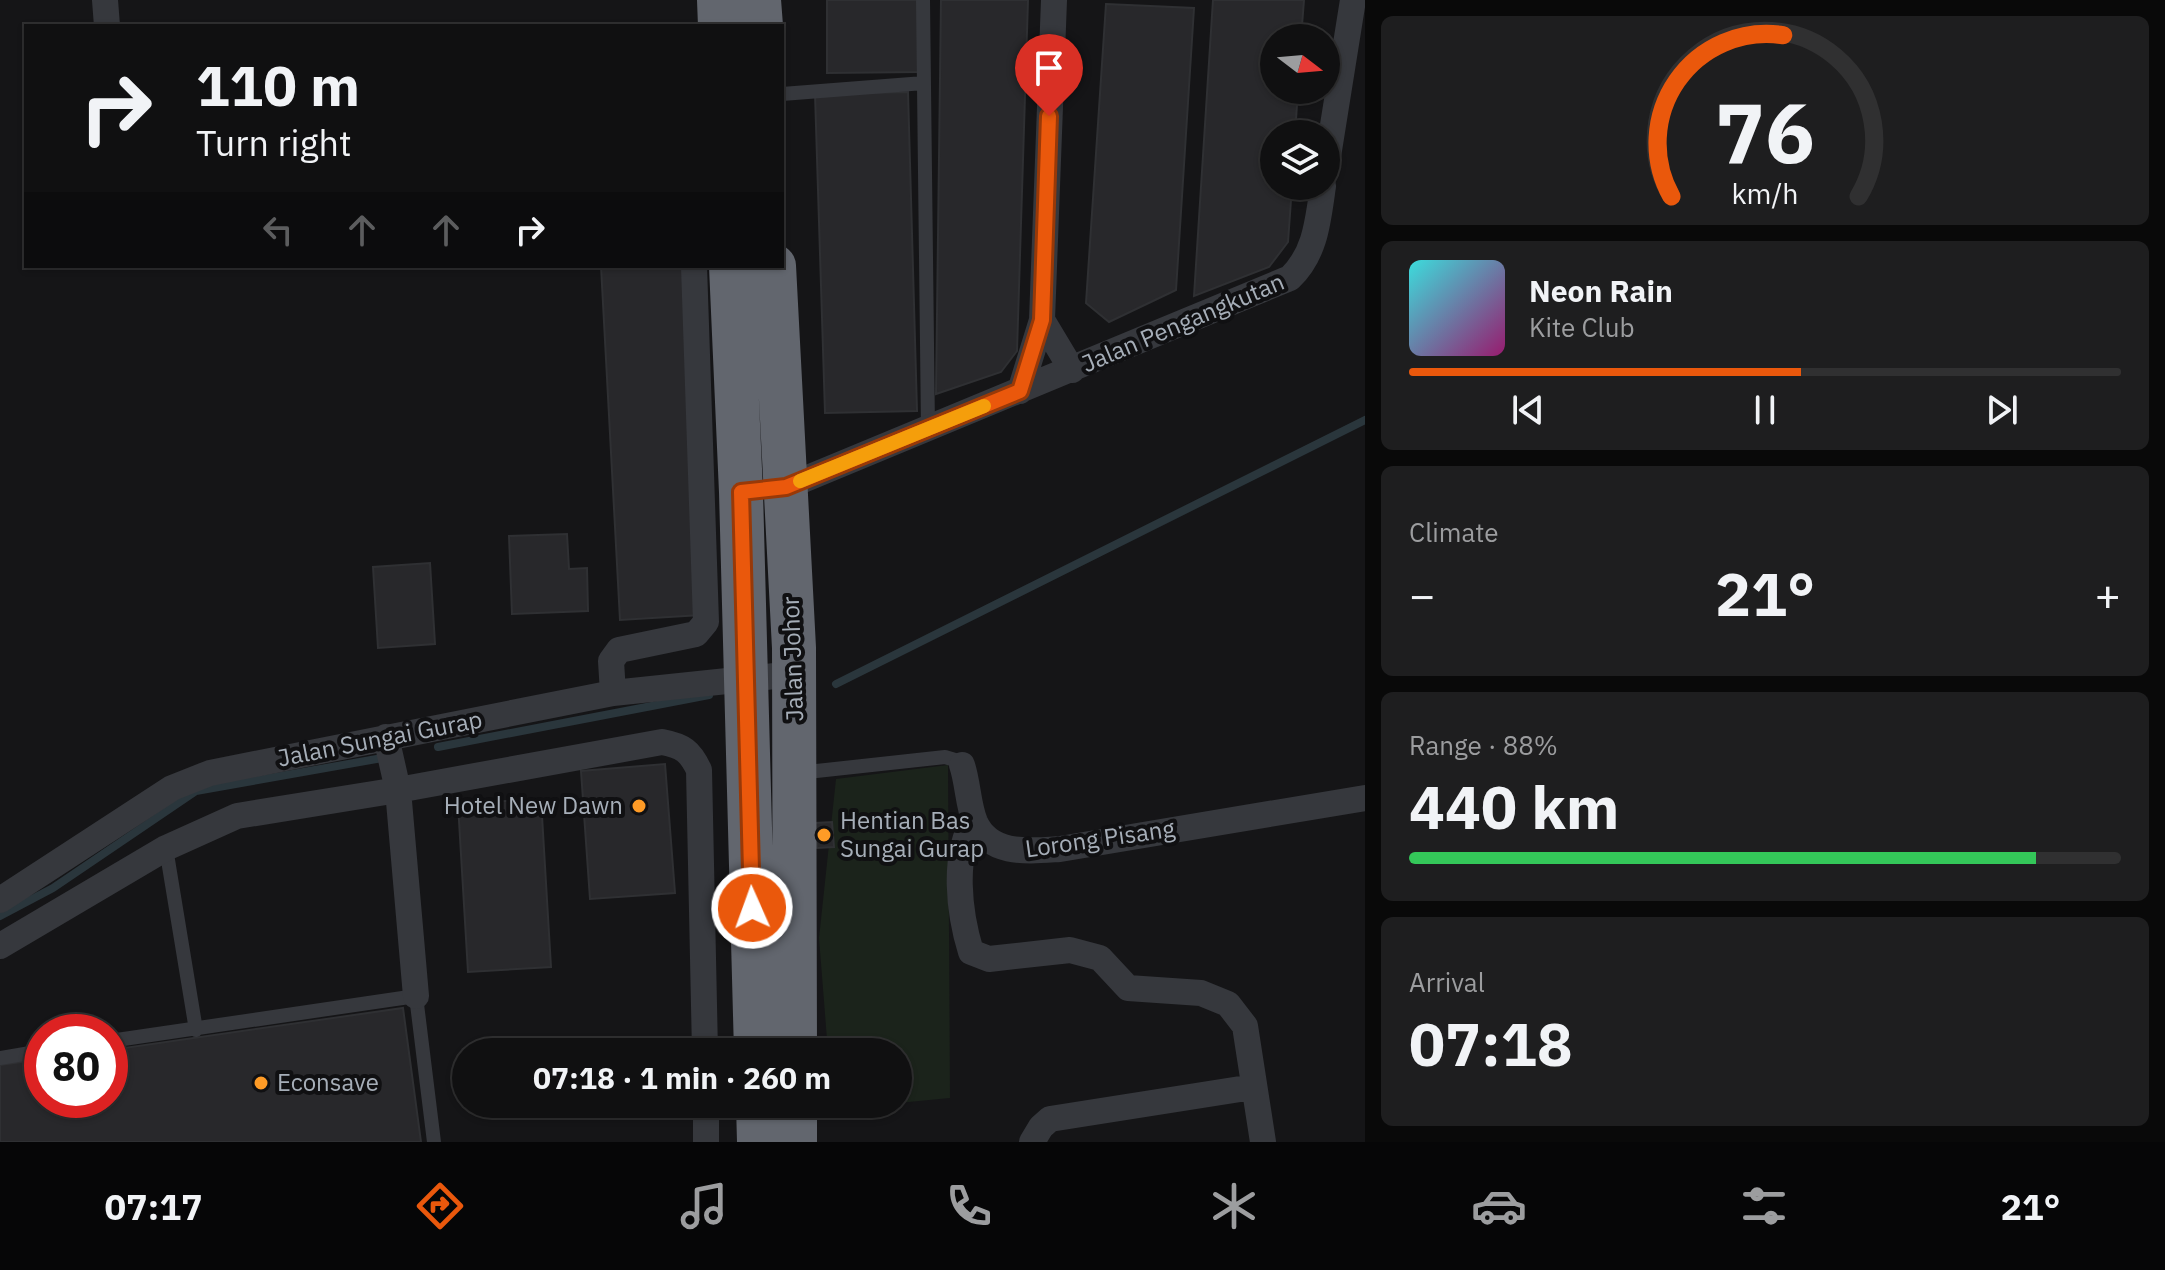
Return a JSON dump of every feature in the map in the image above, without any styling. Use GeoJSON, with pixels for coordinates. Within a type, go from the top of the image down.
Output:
{"type":"FeatureCollection","features":[{"type":"Feature","properties":{"kind":"highway"},"geometry":{"type":"LineString","coordinates":[[719,0],[720,24]]}},
{"type":"Feature","properties":{"kind":"highway"},"geometry":{"type":"LineString","coordinates":[[759,0],[761,24]]}},
{"type":"Feature","properties":{"kind":"highway","name":"Jalan Johor"},"geometry":{"type":"LineString","coordinates":[[774,268],[794,674],[795,1038]]}},
{"type":"Feature","properties":{"kind":"highway","name":"Jalan Johor"},"geometry":{"type":"LineString","coordinates":[[713,273],[741,492],[756,1038]]}},
{"type":"Feature","properties":{"kind":"highway"},"geometry":{"type":"LineString","coordinates":[[758,1118],[759,1142]]}},
{"type":"Feature","properties":{"kind":"highway"},"geometry":{"type":"LineString","coordinates":[[795,1118],[795,1142]]}},
{"type":"Feature","properties":{"kind":"street"},"geometry":{"type":"LineString","coordinates":[[105,0],[107,24]]}},
{"type":"Feature","properties":{"kind":"street"},"geometry":{"type":"LineString","coordinates":[[1020,391],[1042,320],[1054,0]]}},
{"type":"Feature","properties":{"kind":"street"},"geometry":{"type":"LineString","coordinates":[[1334,120],[1353,0]]}},
{"type":"Feature","properties":{"kind":"street","name":"Jalan Pengangkutan"},"geometry":{"type":"LineString","coordinates":[[741,492],[786,487],[1290,278],[1303,266],[1311,252],[1320,200]]}},
{"type":"Feature","properties":{"kind":"street"},"geometry":{"type":"LineString","coordinates":[[613,693],[611,661],[619,650],[696,634],[706,622],[713,273]]}},
{"type":"Feature","properties":{"kind":"street"},"geometry":{"type":"LineString","coordinates":[[1042,320],[1072,370]]}},
{"type":"Feature","properties":{"kind":"street","name":"Jalan Sungai Gurap"},"geometry":{"type":"LineString","coordinates":[[0,900],[172,788],[210,773],[613,693],[794,674]]}},
{"type":"Feature","properties":{"kind":"street"},"geometry":{"type":"LineString","coordinates":[[386,737],[398,790],[416,996]]}},
{"type":"Feature","properties":{"kind":"street"},"geometry":{"type":"LineString","coordinates":[[0,946],[166,848],[237,816],[662,742],[680,745],[691,752],[699,770],[705,1038]]}},
{"type":"Feature","properties":{"kind":"street"},"geometry":{"type":"LineString","coordinates":[[962,765],[974,820],[965,835],[961,871],[964,928],[971,952],[989,959],[1070,950],[1100,958],[1128,988],[1201,993],[1228,1004],[1245,1026],[1263,1142]]}},
{"type":"Feature","properties":{"kind":"street","name":"Lorong Pisang"},"geometry":{"type":"LineString","coordinates":[[974,820],[988,839],[1016,852],[1060,849],[1365,798]]}},
{"type":"Feature","properties":{"kind":"street"},"geometry":{"type":"LineString","coordinates":[[1032,1142],[1050,1119],[1253,1087]]}},
{"type":"Feature","properties":{"kind":"street"},"geometry":{"type":"LineString","coordinates":[[706,1118],[706,1142]]}},
{"type":"Feature","properties":{"kind":"lane"},"geometry":{"type":"LineString","coordinates":[[923,0],[928,429]]}},
{"type":"Feature","properties":{"kind":"lane"},"geometry":{"type":"LineString","coordinates":[[784,94],[924,83]]}},
{"type":"Feature","properties":{"kind":"lane"},"geometry":{"type":"LineString","coordinates":[[795,773],[945,757],[962,765]]}},
{"type":"Feature","properties":{"kind":"lane"},"geometry":{"type":"LineString","coordinates":[[166,848],[196,1030]]}},
{"type":"Feature","properties":{"kind":"lane"},"geometry":{"type":"LineString","coordinates":[[128,1039],[416,996],[434,1142]]}},
{"type":"Feature","properties":{"kind":"lane"},"geometry":{"type":"LineString","coordinates":[[0,1058],[24,1054]]}},
{"type":"Feature","properties":{"kind":"shaded area"},"geometry":{"type":"Polygon","coordinates":[[[948,765],[950,1098],[912,1102],[912,1038],[827,1038],[819,938],[836,779],[948,765]]]}},
{"type":"Feature","properties":{"kind":"building"},"geometry":{"type":"Polygon","coordinates":[[[827,0],[918,0],[919,72],[827,73],[827,0]]]}},
{"type":"Feature","properties":{"kind":"building"},"geometry":{"type":"Polygon","coordinates":[[[941,0],[1028,0],[1017,351],[1001,372],[936,394],[941,0]]]}},
{"type":"Feature","properties":{"kind":"building"},"geometry":{"type":"Polygon","coordinates":[[[1213,0],[1304,0],[1302,24],[1260,24],[1260,104],[1297,104],[1296,120],[1260,120],[1260,200],[1291,200],[1288,242],[1269,267],[1194,296],[1213,0]]]}},
{"type":"Feature","properties":{"kind":"building"},"geometry":{"type":"Polygon","coordinates":[[[1106,4],[1194,8],[1176,290],[1109,322],[1086,303],[1106,4]]]}},
{"type":"Feature","properties":{"kind":"building"},"geometry":{"type":"Polygon","coordinates":[[[908,92],[917,411],[825,413],[815,94],[908,92]]]}},
{"type":"Feature","properties":{"kind":"building"},"geometry":{"type":"Polygon","coordinates":[[[601,268],[683,268],[701,615],[620,620],[601,268]]]}},
{"type":"Feature","properties":{"kind":"building"},"geometry":{"type":"Polygon","coordinates":[[[567,534],[569,569],[587,568],[588,611],[512,614],[509,536],[567,534]]]}},
{"type":"Feature","properties":{"kind":"building"},"geometry":{"type":"Polygon","coordinates":[[[430,563],[435,644],[378,648],[373,567],[430,563]]]}},
{"type":"Feature","properties":{"kind":"building"},"geometry":{"type":"Polygon","coordinates":[[[665,764],[675,893],[590,899],[581,771],[665,764]]]}},
{"type":"Feature","properties":{"kind":"building"},"geometry":{"type":"Polygon","coordinates":[[[541,799],[551,967],[468,972],[458,804],[541,799]]]}},
{"type":"Feature","properties":{"kind":"building","name":"Hentian Bas Sungai Gurap"},"geometry":{"type":"Polygon","coordinates":[[[832,822],[834,847],[817,848],[815,823],[832,822]]]}},
{"type":"Feature","properties":{"kind":"building","name":"Econsave"},"geometry":{"type":"Polygon","coordinates":[[[403,1008],[421,1142],[0,1142],[0,1065],[24,1062],[24,1118],[128,1118],[128,1047],[403,1008]]]}},
{"type":"Feature","properties":{"kind":"waterway"},"geometry":{"type":"LineString","coordinates":[[836,684],[1365,420]]}},
{"type":"Feature","properties":{"kind":"waterway"},"geometry":{"type":"LineString","coordinates":[[438,747],[709,695]]}},
{"type":"Feature","properties":{"kind":"waterway"},"geometry":{"type":"LineString","coordinates":[[0,916],[53,888],[196,791],[388,757]]}},
{"type":"Feature","properties":{"kind":"slow traffic"},"geometry":{"type":"LineString","coordinates":[[800,481],[984,406]]}},
{"type":"Feature","properties":{"kind":"place","name":"Hotel New Dawn"},"geometry":{"type":"Point","coordinates":[639,806]}},
{"type":"Feature","properties":{"kind":"place","name":"Hentian Bas Sungai Gurap"},"geometry":{"type":"Point","coordinates":[824,835]}},
{"type":"Feature","properties":{"kind":"place","name":"Econsave"},"geometry":{"type":"Point","coordinates":[261,1083]}},
{"type":"Feature","properties":{"kind":"route"},"geometry":{"type":"LineString","coordinates":[[752,908],[741,492],[786,487],[1020,391],[1042,320],[1049,116]]}}]}
